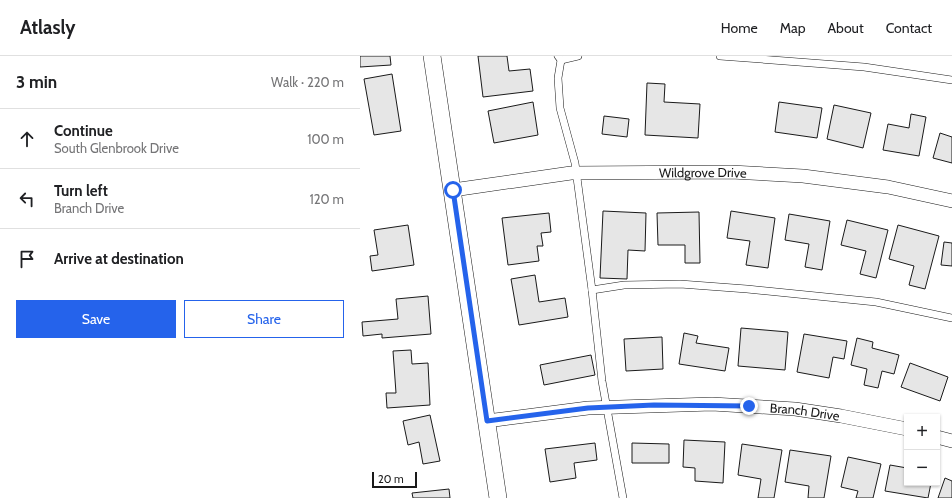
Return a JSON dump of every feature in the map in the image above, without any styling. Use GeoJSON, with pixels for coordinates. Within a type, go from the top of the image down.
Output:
{"type":"FeatureCollection","features":[{"type":"Feature","properties":{"kind":"street"},"geometry":{"type":"LineString","coordinates":[[432,56],[498,498]]}},
{"type":"Feature","properties":{"kind":"street","name":"Wildgrove Drive"},"geometry":{"type":"LineString","coordinates":[[453,190],[575,173],[731,172],[804,176],[888,188],[952,201]]}},
{"type":"Feature","properties":{"kind":"street","name":"Branch Drive"},"geometry":{"type":"LineString","coordinates":[[487,421],[606,407],[712,404],[788,408],[841,416],[904,429]]}},
{"type":"Feature","properties":{"kind":"street"},"geometry":{"type":"LineString","coordinates":[[940,438],[952,441]]}},
{"type":"Feature","properties":{"kind":"lane"},"geometry":{"type":"LineString","coordinates":[[578,56],[559,58],[558,78],[560,108],[575,163],[575,173],[592,290],[606,407],[621,479],[623,498]]}},
{"type":"Feature","properties":{"kind":"lane"},"geometry":{"type":"LineString","coordinates":[[720,56],[864,67],[952,80]]}},
{"type":"Feature","properties":{"kind":"lane"},"geometry":{"type":"LineString","coordinates":[[592,290],[631,285],[680,284],[748,288],[876,302],[952,318]]}},
{"type":"Feature","properties":{"kind":"building"},"geometry":{"type":"Polygon","coordinates":[[[360,56],[390,56],[391,65],[360,67],[360,56]]]}},
{"type":"Feature","properties":{"kind":"building"},"geometry":{"type":"Polygon","coordinates":[[[478,56],[507,56],[509,71],[530,69],[533,91],[483,97],[478,56]]]}},
{"type":"Feature","properties":{"kind":"building"},"geometry":{"type":"Polygon","coordinates":[[[392,74],[401,131],[374,135],[364,79],[392,74]]]}},
{"type":"Feature","properties":{"kind":"building"},"geometry":{"type":"Polygon","coordinates":[[[647,83],[665,84],[664,102],[700,104],[698,138],[645,135],[647,83]]]}},
{"type":"Feature","properties":{"kind":"building"},"geometry":{"type":"Polygon","coordinates":[[[533,102],[538,135],[494,143],[488,111],[533,102]]]}},
{"type":"Feature","properties":{"kind":"building"},"geometry":{"type":"Polygon","coordinates":[[[779,102],[822,108],[817,138],[775,132],[779,102]]]}},
{"type":"Feature","properties":{"kind":"building"},"geometry":{"type":"Polygon","coordinates":[[[834,105],[871,113],[863,148],[827,139],[834,105]]]}},
{"type":"Feature","properties":{"kind":"building"},"geometry":{"type":"Polygon","coordinates":[[[911,114],[926,117],[919,156],[883,150],[888,124],[909,128],[911,114]]]}},
{"type":"Feature","properties":{"kind":"building"},"geometry":{"type":"Polygon","coordinates":[[[604,116],[629,119],[627,137],[602,134],[604,116]]]}},
{"type":"Feature","properties":{"kind":"building"},"geometry":{"type":"Polygon","coordinates":[[[940,133],[952,137],[952,163],[933,158],[940,133]]]}},
{"type":"Feature","properties":{"kind":"building"},"geometry":{"type":"Polygon","coordinates":[[[603,211],[646,213],[645,251],[628,250],[627,279],[600,278],[603,211]]]}},
{"type":"Feature","properties":{"kind":"building"},"geometry":{"type":"Polygon","coordinates":[[[731,211],[775,218],[768,268],[746,265],[750,241],[727,238],[731,211]]]}},
{"type":"Feature","properties":{"kind":"building"},"geometry":{"type":"Polygon","coordinates":[[[699,212],[700,263],[685,263],[685,245],[658,245],[657,213],[699,212]]]}},
{"type":"Feature","properties":{"kind":"building"},"geometry":{"type":"Polygon","coordinates":[[[549,213],[551,232],[541,233],[543,246],[537,246],[539,261],[508,265],[502,218],[549,213]]]}},
{"type":"Feature","properties":{"kind":"building"},"geometry":{"type":"Polygon","coordinates":[[[789,214],[830,221],[822,270],[805,267],[809,244],[785,240],[789,214]]]}},
{"type":"Feature","properties":{"kind":"building"},"geometry":{"type":"Polygon","coordinates":[[[847,220],[888,230],[876,278],[860,274],[866,251],[841,245],[847,220]]]}},
{"type":"Feature","properties":{"kind":"building"},"geometry":{"type":"Polygon","coordinates":[[[408,225],[414,265],[372,271],[370,256],[378,255],[374,230],[408,225]]]}},
{"type":"Feature","properties":{"kind":"building"},"geometry":{"type":"Polygon","coordinates":[[[898,225],[939,236],[925,289],[909,285],[914,266],[889,259],[898,225]]]}},
{"type":"Feature","properties":{"kind":"building"},"geometry":{"type":"Polygon","coordinates":[[[944,242],[952,243],[952,266],[941,265],[944,242]]]}},
{"type":"Feature","properties":{"kind":"building"},"geometry":{"type":"Polygon","coordinates":[[[535,275],[539,302],[565,298],[568,317],[519,325],[511,279],[535,275]]]}},
{"type":"Feature","properties":{"kind":"building"},"geometry":{"type":"Polygon","coordinates":[[[428,296],[431,334],[382,338],[382,334],[363,336],[362,322],[398,319],[396,299],[428,296]]]}},
{"type":"Feature","properties":{"kind":"building"},"geometry":{"type":"Polygon","coordinates":[[[741,328],[788,332],[785,370],[738,366],[741,328]]]}},
{"type":"Feature","properties":{"kind":"building"},"geometry":{"type":"Polygon","coordinates":[[[684,333],[698,336],[696,343],[729,348],[725,371],[679,364],[684,333]]]}},
{"type":"Feature","properties":{"kind":"building"},"geometry":{"type":"Polygon","coordinates":[[[804,334],[847,341],[844,359],[833,357],[829,378],[797,372],[804,334]]]}},
{"type":"Feature","properties":{"kind":"building"},"geometry":{"type":"Polygon","coordinates":[[[662,337],[663,369],[626,371],[624,339],[662,337]]]}},
{"type":"Feature","properties":{"kind":"building"},"geometry":{"type":"Polygon","coordinates":[[[857,338],[873,342],[872,348],[899,355],[894,374],[882,371],[878,388],[864,385],[867,369],[851,365],[857,338]]]}},
{"type":"Feature","properties":{"kind":"building"},"geometry":{"type":"Polygon","coordinates":[[[411,350],[412,364],[428,363],[430,405],[387,408],[386,393],[396,393],[393,351],[411,350]]]}},
{"type":"Feature","properties":{"kind":"building"},"geometry":{"type":"Polygon","coordinates":[[[591,355],[595,375],[544,385],[540,365],[591,355]]]}},
{"type":"Feature","properties":{"kind":"building"},"geometry":{"type":"Polygon","coordinates":[[[910,363],[948,377],[940,401],[901,387],[910,363]]]}},
{"type":"Feature","properties":{"kind":"building"},"geometry":{"type":"Polygon","coordinates":[[[430,415],[440,461],[423,464],[419,442],[408,445],[403,421],[430,415]]]}},
{"type":"Feature","properties":{"kind":"building"},"geometry":{"type":"Polygon","coordinates":[[[684,440],[725,442],[723,483],[695,481],[695,468],[683,467],[684,440]]]}},
{"type":"Feature","properties":{"kind":"building"},"geometry":{"type":"Polygon","coordinates":[[[595,443],[597,460],[574,463],[576,478],[550,482],[545,449],[595,443]]]}},
{"type":"Feature","properties":{"kind":"building"},"geometry":{"type":"Polygon","coordinates":[[[632,443],[669,444],[669,463],[632,463],[632,443]]]}},
{"type":"Feature","properties":{"kind":"building"},"geometry":{"type":"Polygon","coordinates":[[[742,444],[782,450],[774,498],[758,498],[761,479],[738,475],[742,444]]]}},
{"type":"Feature","properties":{"kind":"building"},"geometry":{"type":"Polygon","coordinates":[[[790,450],[831,456],[824,498],[808,498],[809,486],[785,482],[790,450]]]}},
{"type":"Feature","properties":{"kind":"building"},"geometry":{"type":"Polygon","coordinates":[[[848,457],[881,464],[873,498],[856,498],[858,491],[841,487],[848,457]]]}},
{"type":"Feature","properties":{"kind":"building"},"geometry":{"type":"Polygon","coordinates":[[[890,465],[904,467],[904,486],[930,486],[928,498],[885,491],[890,465]]]}},
{"type":"Feature","properties":{"kind":"building"},"geometry":{"type":"Polygon","coordinates":[[[945,478],[952,481],[952,498],[938,498],[945,478]]]}},
{"type":"Feature","properties":{"kind":"building"},"geometry":{"type":"Polygon","coordinates":[[[449,489],[450,498],[413,498],[412,493],[449,489]]]}},
{"type":"Feature","properties":{"kind":"route"},"geometry":{"type":"LineString","coordinates":[[453,190],[487,421],[588,408],[712,404],[749,406]]}}]}
